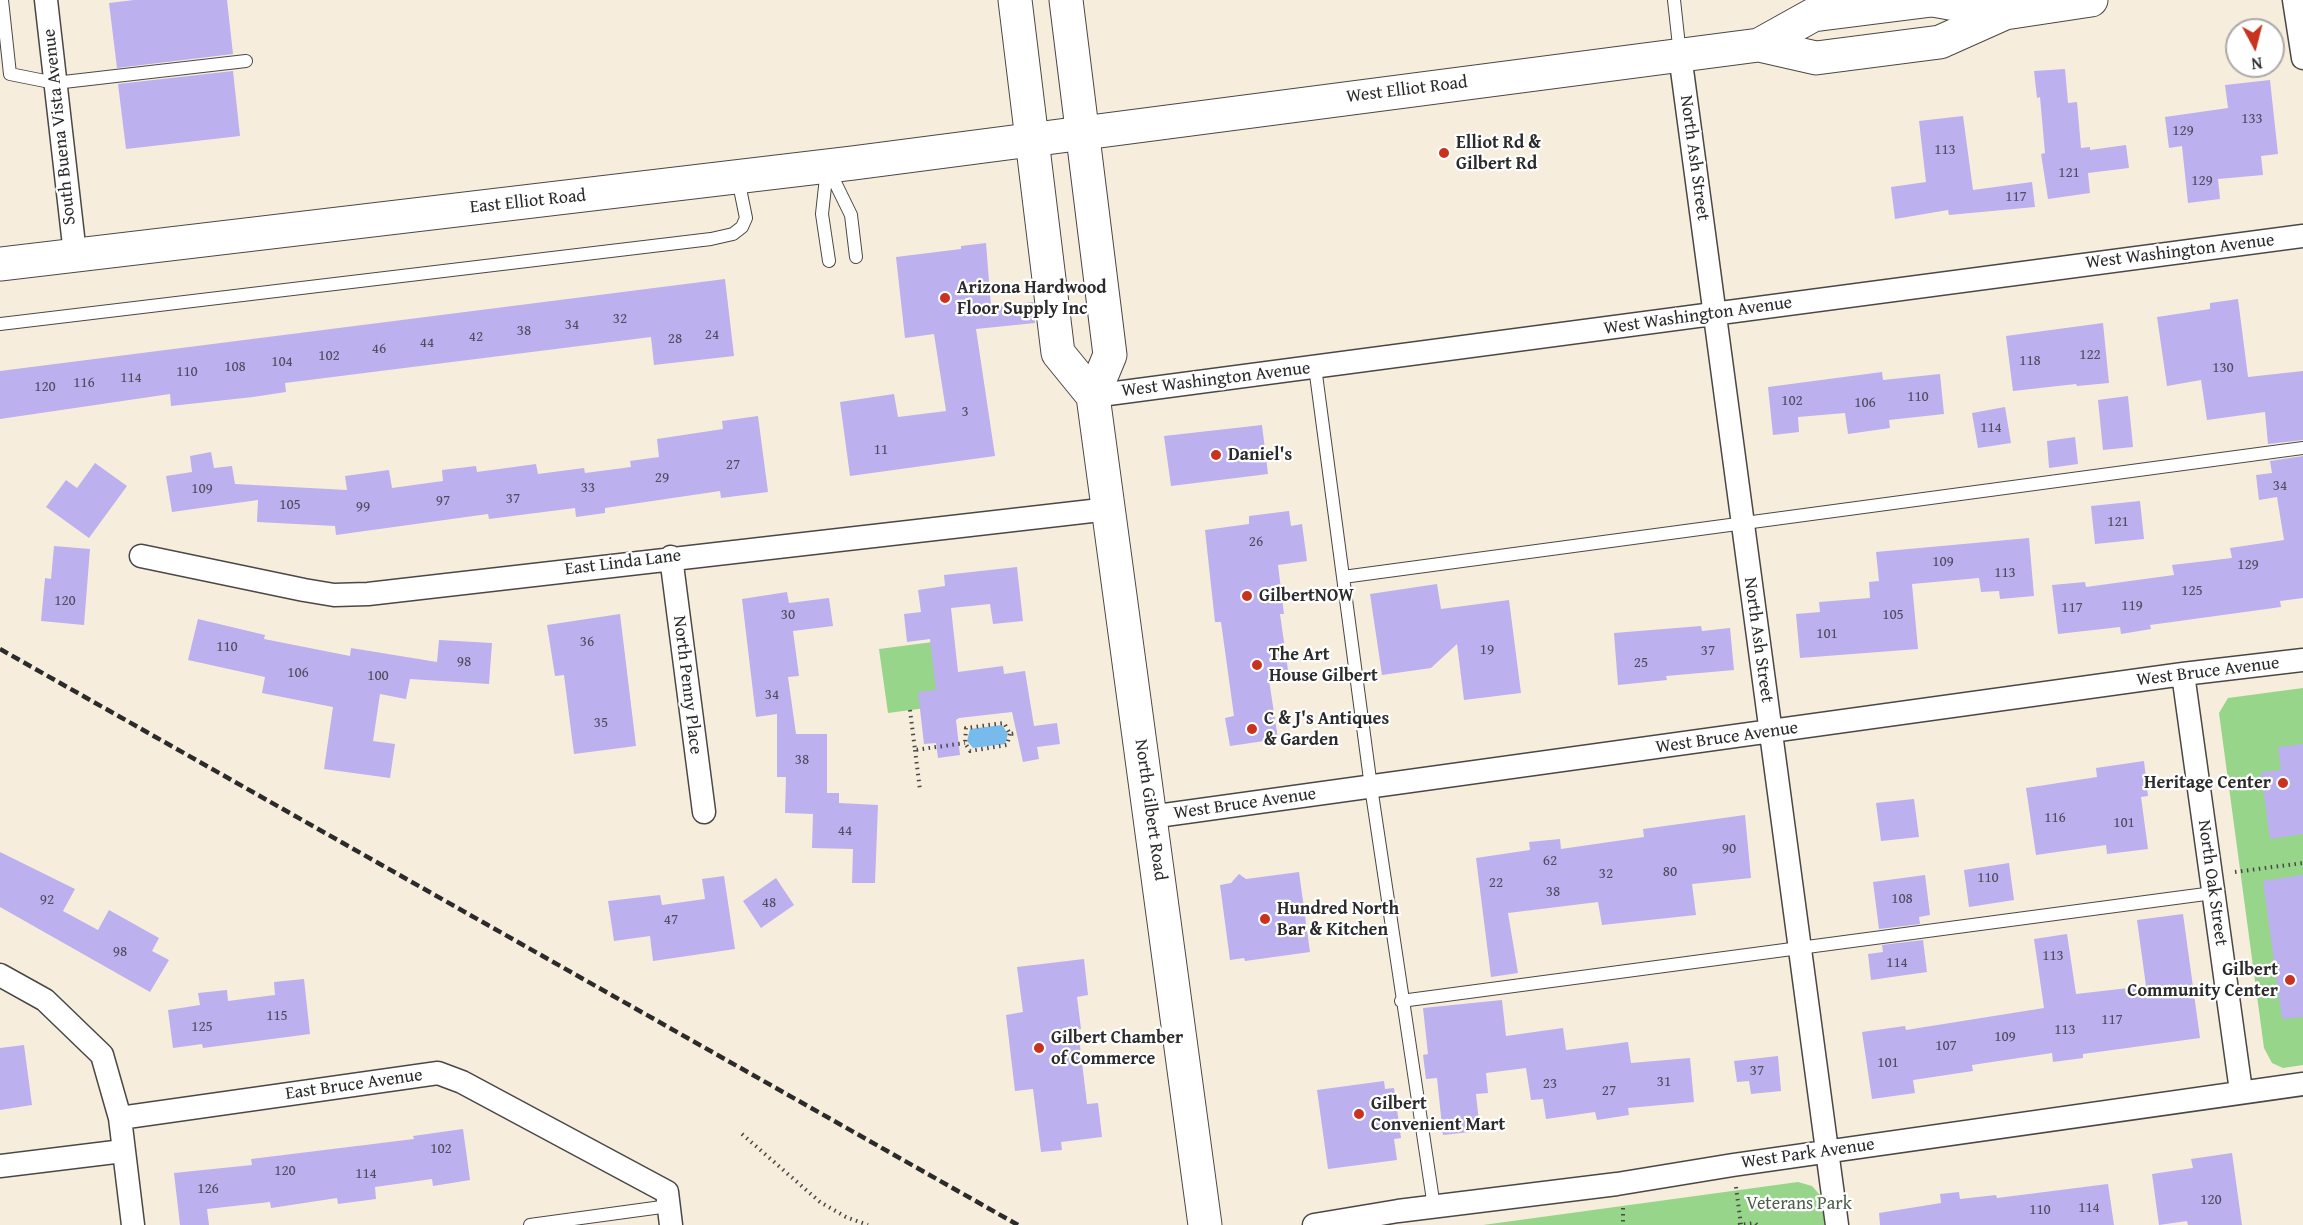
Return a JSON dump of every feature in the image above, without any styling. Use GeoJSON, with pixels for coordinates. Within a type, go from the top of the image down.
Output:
{"type":"FeatureCollection","features":[{"type":"Feature","properties":{"kind":"main road"},"geometry":{"type":"LineString","coordinates":[[1015,0],[1056,137],[1110,355],[1093,396],[1058,353],[1056,137],[1066,0]]}},
{"type":"Feature","properties":{"kind":"main road","name":"West Elliot Road"},"geometry":{"type":"LineString","coordinates":[[1759,45],[1813,15],[1932,0],[2005,13]]}},
{"type":"Feature","properties":{"kind":"main road","name":"West Elliot Road"},"geometry":{"type":"LineString","coordinates":[[1056,137],[1759,45],[1816,58],[1940,42],[2005,13],[2091,0]]}},
{"type":"Feature","properties":{"kind":"main road","name":"East Elliot Road"},"geometry":{"type":"LineString","coordinates":[[0,264],[737,178],[1056,137]]}},
{"type":"Feature","properties":{"kind":"main road","name":"North Gilbert Road"},"geometry":{"type":"LineString","coordinates":[[1093,396],[1205,1225]]}},
{"type":"Feature","properties":{"kind":"street","name":"South Buena Vista Avenue"},"geometry":{"type":"LineString","coordinates":[[46,0],[75,254]]}},
{"type":"Feature","properties":{"kind":"street"},"geometry":{"type":"LineString","coordinates":[[2294,0],[2303,58]]}},
{"type":"Feature","properties":{"kind":"street","name":"North Ash Street"},"geometry":{"type":"LineString","coordinates":[[1680,55],[1837,1225]]}},
{"type":"Feature","properties":{"kind":"street","name":"West Washington Avenue"},"geometry":{"type":"LineString","coordinates":[[1093,396],[2303,236]]}},
{"type":"Feature","properties":{"kind":"street","name":"East Linda Lane"},"geometry":{"type":"LineString","coordinates":[[141,556],[334,595],[368,594],[671,557],[1109,509]]}},
{"type":"Feature","properties":{"kind":"street","name":"North Penny Place"},"geometry":{"type":"LineString","coordinates":[[671,557],[704,812]]}},
{"type":"Feature","properties":{"kind":"street","name":"West Bruce Avenue"},"geometry":{"type":"LineString","coordinates":[[1150,817],[2183,674],[2303,660]]}},
{"type":"Feature","properties":{"kind":"street","name":"North Oak Street"},"geometry":{"type":"LineString","coordinates":[[2183,674],[2241,1091]]}},
{"type":"Feature","properties":{"kind":"street"},"geometry":{"type":"LineString","coordinates":[[0,975],[45,1000],[102,1055],[120,1118],[133,1225]]}},
{"type":"Feature","properties":{"kind":"street","name":"East Bruce Avenue"},"geometry":{"type":"LineString","coordinates":[[120,1118],[438,1073],[462,1082],[669,1208]]}},
{"type":"Feature","properties":{"kind":"street","name":"West Park Avenue"},"geometry":{"type":"LineString","coordinates":[[1314,1225],[1617,1184],[2241,1091],[2303,1084]]}},
{"type":"Feature","properties":{"kind":"street"},"geometry":{"type":"LineString","coordinates":[[0,1167],[123,1151]]}},
{"type":"Feature","properties":{"kind":"lane"},"geometry":{"type":"LineString","coordinates":[[2,0],[10,75],[55,83],[246,61]]}},
{"type":"Feature","properties":{"kind":"lane"},"geometry":{"type":"LineString","coordinates":[[1674,0],[1680,55]]}},
{"type":"Feature","properties":{"kind":"lane"},"geometry":{"type":"LineString","coordinates":[[827,166],[851,215],[856,257]]}},
{"type":"Feature","properties":{"kind":"lane"},"geometry":{"type":"LineString","coordinates":[[827,166],[822,214],[829,261]]}},
{"type":"Feature","properties":{"kind":"lane"},"geometry":{"type":"LineString","coordinates":[[0,324],[711,239],[733,234],[742,226],[746,218],[737,178]]}},
{"type":"Feature","properties":{"kind":"lane"},"geometry":{"type":"LineString","coordinates":[[1315,367],[1401,1001],[1434,1208]]}},
{"type":"Feature","properties":{"kind":"lane"},"geometry":{"type":"LineString","coordinates":[[1343,577],[2303,448]]}},
{"type":"Feature","properties":{"kind":"lane"},"geometry":{"type":"LineString","coordinates":[[1401,1001],[1800,948],[2212,884]]}},
{"type":"Feature","properties":{"kind":"lane"},"geometry":{"type":"LineString","coordinates":[[530,1225],[669,1208]]}},
{"type":"Feature","properties":{"kind":"path"},"geometry":{"type":"LineString","coordinates":[[910,710],[920,790]]}},
{"type":"Feature","properties":{"kind":"path"},"geometry":{"type":"LineString","coordinates":[[1004,723],[1010,734],[1007,745],[970,750],[965,743],[966,728],[1004,723]]}},
{"type":"Feature","properties":{"kind":"path"},"geometry":{"type":"LineString","coordinates":[[1010,734],[1017,733]]}},
{"type":"Feature","properties":{"kind":"path"},"geometry":{"type":"LineString","coordinates":[[915,750],[965,743]]}},
{"type":"Feature","properties":{"kind":"path"},"geometry":{"type":"LineString","coordinates":[[2212,884],[2303,863]]}},
{"type":"Feature","properties":{"kind":"path"},"geometry":{"type":"LineString","coordinates":[[742,1134],[820,1202],[846,1217],[868,1225]]}},
{"type":"Feature","properties":{"kind":"path"},"geometry":{"type":"LineString","coordinates":[[1734,1165],[1739,1225],[1755,1223],[1756,1225]]}},
{"type":"Feature","properties":{"kind":"green space"},"geometry":{"type":"Polygon","coordinates":[[[948,640],[956,704],[888,713],[879,649],[948,640]]]}},
{"type":"Feature","properties":{"kind":"green space"},"geometry":{"type":"Polygon","coordinates":[[[2303,688],[2303,1065],[2283,1068],[2272,1063],[2264,1048],[2219,713],[2228,698],[2303,688]]]}},
{"type":"Feature","properties":{"kind":"green space","name":"Veterans Park"},"geometry":{"type":"Polygon","coordinates":[[[1798,1182],[1812,1186],[1820,1195],[1825,1225],[1483,1225],[1798,1182]]]}},
{"type":"Feature","properties":{"kind":"water"},"geometry":{"type":"Polygon","coordinates":[[[1002,725],[1008,734],[1005,744],[973,748],[967,741],[970,729],[1002,725]]]}},
{"type":"Feature","properties":{"kind":"building"},"geometry":{"type":"Polygon","coordinates":[[[134,0],[227,0],[233,54],[117,68],[109,3],[134,0]]]}},
{"type":"Feature","properties":{"kind":"building"},"geometry":{"type":"Polygon","coordinates":[[[2065,69],[2068,103],[2077,102],[2081,148],[2090,147],[2090,150],[2126,145],[2129,168],[2088,173],[2090,193],[2048,199],[2041,154],[2045,153],[2040,97],[2037,98],[2034,71],[2065,69]]]}},
{"type":"Feature","properties":{"kind":"building"},"geometry":{"type":"Polygon","coordinates":[[[233,71],[240,136],[126,149],[118,84],[233,71]]]}},
{"type":"Feature","properties":{"kind":"building"},"geometry":{"type":"Polygon","coordinates":[[[2270,80],[2278,154],[2261,156],[2263,175],[2218,179],[2220,199],[2188,203],[2182,146],[2169,148],[2165,117],[2228,108],[2225,85],[2270,80]]]}},
{"type":"Feature","properties":{"kind":"building"},"geometry":{"type":"Polygon","coordinates":[[[1963,116],[1973,190],[2032,182],[2035,207],[1949,215],[1948,210],[1895,219],[1891,187],[1926,182],[1919,121],[1963,116]]]}},
{"type":"Feature","properties":{"kind":"building"},"geometry":{"type":"Polygon","coordinates":[[[986,243],[991,307],[1033,302],[1035,323],[976,329],[995,456],[850,476],[840,402],[894,394],[898,417],[946,411],[934,334],[905,338],[896,257],[961,249],[961,246],[986,243]]]}},
{"type":"Feature","properties":{"kind":"building"},"geometry":{"type":"Polygon","coordinates":[[[725,279],[734,356],[654,365],[651,337],[285,383],[286,392],[253,397],[171,406],[170,394],[0,419],[0,371],[725,279]]]}},
{"type":"Feature","properties":{"kind":"building"},"geometry":{"type":"Polygon","coordinates":[[[2238,299],[2248,377],[2303,371],[2303,440],[2268,444],[2265,412],[2207,420],[2201,380],[2167,386],[2157,317],[2210,309],[2210,303],[2238,299]]]}},
{"type":"Feature","properties":{"kind":"building"},"geometry":{"type":"Polygon","coordinates":[[[2103,323],[2109,383],[2013,391],[2006,336],[2103,323]]]}},
{"type":"Feature","properties":{"kind":"building"},"geometry":{"type":"Polygon","coordinates":[[[1882,372],[1883,380],[1940,374],[1944,414],[1889,420],[1890,428],[1848,434],[1845,413],[1798,417],[1799,432],[1773,435],[1768,387],[1882,372]]]}},
{"type":"Feature","properties":{"kind":"building"},"geometry":{"type":"Polygon","coordinates":[[[2128,396],[2133,447],[2103,450],[2098,400],[2128,396]]]}},
{"type":"Feature","properties":{"kind":"building"},"geometry":{"type":"Polygon","coordinates":[[[2005,407],[2011,443],[1978,448],[1972,413],[2005,407]]]}},
{"type":"Feature","properties":{"kind":"building"},"geometry":{"type":"Polygon","coordinates":[[[758,416],[768,492],[721,498],[720,491],[605,508],[605,513],[576,517],[575,508],[489,519],[488,514],[336,535],[335,526],[257,522],[258,500],[172,512],[166,476],[192,472],[190,456],[211,452],[214,468],[232,466],[235,484],[347,490],[345,476],[389,470],[392,488],[443,481],[442,470],[476,466],[477,472],[536,464],[538,474],[584,468],[585,473],[631,467],[630,461],[659,457],[657,439],[723,429],[722,421],[758,416]]]}},
{"type":"Feature","properties":{"kind":"building","name":"Daniel's"},"geometry":{"type":"Polygon","coordinates":[[[1262,425],[1268,474],[1171,486],[1164,436],[1262,425]]]}},
{"type":"Feature","properties":{"kind":"building"},"geometry":{"type":"Polygon","coordinates":[[[2075,437],[2078,464],[2049,468],[2047,441],[2075,437]]]}},
{"type":"Feature","properties":{"kind":"building"},"geometry":{"type":"Polygon","coordinates":[[[2303,456],[2303,598],[2280,601],[2281,607],[2150,625],[2151,629],[2121,634],[2120,627],[2058,634],[2052,585],[2085,582],[2086,587],[2174,575],[2172,565],[2232,558],[2230,548],[2284,540],[2277,497],[2259,500],[2256,475],[2272,473],[2270,461],[2303,456]]]}},
{"type":"Feature","properties":{"kind":"building"},"geometry":{"type":"Polygon","coordinates":[[[95,463],[127,486],[89,538],[46,507],[66,480],[77,488],[95,463]]]}},
{"type":"Feature","properties":{"kind":"building"},"geometry":{"type":"Polygon","coordinates":[[[2140,501],[2144,539],[2095,544],[2091,506],[2140,501]]]}},
{"type":"Feature","properties":{"kind":"building"},"geometry":{"type":"Polygon","coordinates":[[[1289,511],[1291,526],[1302,524],[1307,561],[1278,565],[1284,614],[1280,614],[1289,677],[1269,680],[1278,739],[1230,746],[1225,718],[1234,716],[1221,622],[1215,622],[1205,530],[1249,524],[1249,516],[1289,511]]]}},
{"type":"Feature","properties":{"kind":"building"},"geometry":{"type":"Polygon","coordinates":[[[2029,538],[2034,596],[2000,599],[1999,591],[1981,592],[1979,578],[1912,584],[1918,649],[1800,658],[1796,614],[1820,612],[1819,602],[1870,598],[1869,582],[1879,581],[1876,552],[2029,538]]]}},
{"type":"Feature","properties":{"kind":"building"},"geometry":{"type":"Polygon","coordinates":[[[54,546],[90,549],[84,625],[41,621],[45,578],[51,579],[54,546]]]}},
{"type":"Feature","properties":{"kind":"building"},"geometry":{"type":"Polygon","coordinates":[[[1017,567],[1023,621],[993,624],[990,604],[951,608],[958,672],[1003,666],[1004,674],[1025,671],[1034,726],[1057,723],[1060,744],[1037,747],[1039,759],[1023,762],[1012,712],[959,718],[956,720],[960,755],[938,758],[936,743],[924,744],[918,692],[936,690],[930,639],[907,642],[904,614],[921,612],[918,590],[945,586],[944,575],[1017,567]]]}},
{"type":"Feature","properties":{"kind":"building"},"geometry":{"type":"Polygon","coordinates":[[[1437,584],[1441,609],[1509,600],[1521,693],[1464,700],[1457,644],[1431,668],[1382,675],[1370,594],[1437,584]]]}},
{"type":"Feature","properties":{"kind":"building"},"geometry":{"type":"Polygon","coordinates":[[[787,592],[789,603],[829,598],[833,626],[793,631],[799,676],[788,677],[796,734],[827,734],[827,793],[839,793],[839,803],[878,805],[875,883],[852,883],[853,849],[812,848],[813,814],[785,813],[786,777],[777,777],[777,714],[756,717],[742,599],[787,592]]]}},
{"type":"Feature","properties":{"kind":"building"},"geometry":{"type":"Polygon","coordinates":[[[620,614],[636,746],[574,754],[564,675],[555,676],[547,625],[620,614]]]}},
{"type":"Feature","properties":{"kind":"building"},"geometry":{"type":"Polygon","coordinates":[[[198,619],[265,635],[264,639],[350,656],[351,648],[437,662],[439,640],[492,643],[489,684],[410,679],[406,699],[380,694],[373,741],[395,744],[390,778],[324,769],[333,707],[262,693],[265,677],[188,660],[198,619]]]}},
{"type":"Feature","properties":{"kind":"building"},"geometry":{"type":"Polygon","coordinates":[[[1701,626],[1702,631],[1730,628],[1734,670],[1666,676],[1667,680],[1618,685],[1614,633],[1701,626]]]}},
{"type":"Feature","properties":{"kind":"building","name":"Heritage Center"},"geometry":{"type":"Polygon","coordinates":[[[2303,744],[2303,834],[2270,839],[2261,772],[2281,770],[2278,747],[2303,744]]]}},
{"type":"Feature","properties":{"kind":"building"},"geometry":{"type":"Polygon","coordinates":[[[2144,761],[2148,796],[2141,797],[2148,849],[2107,854],[2106,845],[2036,855],[2026,788],[2097,777],[2096,768],[2144,761]]]}},
{"type":"Feature","properties":{"kind":"building"},"geometry":{"type":"Polygon","coordinates":[[[1914,799],[1919,837],[1881,841],[1876,803],[1914,799]]]}},
{"type":"Feature","properties":{"kind":"building"},"geometry":{"type":"Polygon","coordinates":[[[1745,815],[1751,878],[1692,884],[1696,915],[1602,925],[1598,902],[1508,913],[1518,973],[1491,977],[1476,858],[1530,850],[1529,842],[1560,839],[1561,849],[1644,837],[1643,829],[1745,815]]]}},
{"type":"Feature","properties":{"kind":"building"},"geometry":{"type":"Polygon","coordinates":[[[0,852],[75,889],[63,911],[98,930],[109,910],[159,938],[152,951],[169,960],[150,992],[0,907],[0,852]]]}},
{"type":"Feature","properties":{"kind":"building"},"geometry":{"type":"Polygon","coordinates":[[[2009,863],[2014,900],[1969,907],[1964,870],[2009,863]]]}},
{"type":"Feature","properties":{"kind":"building","name":"Hundred North Bar & Kitchen"},"geometry":{"type":"Polygon","coordinates":[[[1299,872],[1310,952],[1245,961],[1244,958],[1230,960],[1220,885],[1231,883],[1239,874],[1246,879],[1299,872]]]}},
{"type":"Feature","properties":{"kind":"building"},"geometry":{"type":"Polygon","coordinates":[[[1925,875],[1930,915],[1919,917],[1920,924],[1879,929],[1873,882],[1925,875]]]}},
{"type":"Feature","properties":{"kind":"building","name":"Gilbert Community Center"},"geometry":{"type":"Polygon","coordinates":[[[2303,875],[2303,1017],[2282,1019],[2263,881],[2303,875]]]}},
{"type":"Feature","properties":{"kind":"building"},"geometry":{"type":"Polygon","coordinates":[[[724,876],[735,949],[653,961],[650,936],[614,941],[608,901],[660,895],[662,905],[705,899],[702,879],[724,876]]]}},
{"type":"Feature","properties":{"kind":"building"},"geometry":{"type":"Polygon","coordinates":[[[776,878],[794,905],[761,928],[743,901],[776,878]]]}},
{"type":"Feature","properties":{"kind":"building"},"geometry":{"type":"Polygon","coordinates":[[[2183,914],[2200,1038],[2083,1054],[2083,1058],[2053,1062],[2052,1053],[1972,1065],[1973,1071],[1913,1080],[1915,1093],[1872,1099],[1862,1032],[1905,1026],[1906,1030],[2044,1008],[2034,939],[2067,934],[2076,994],[2146,986],[2137,920],[2183,914]]]}},
{"type":"Feature","properties":{"kind":"building"},"geometry":{"type":"Polygon","coordinates":[[[1923,940],[1927,972],[1871,980],[1868,954],[1883,952],[1882,945],[1923,940]]]}},
{"type":"Feature","properties":{"kind":"building","name":"Gilbert Chamber of Commerce"},"geometry":{"type":"Polygon","coordinates":[[[1084,959],[1088,995],[1077,997],[1081,1029],[1078,1029],[1087,1104],[1098,1103],[1102,1137],[1061,1142],[1062,1150],[1041,1152],[1033,1089],[1015,1091],[1006,1015],[1023,1012],[1017,967],[1084,959]]]}},
{"type":"Feature","properties":{"kind":"building"},"geometry":{"type":"Polygon","coordinates":[[[304,979],[310,1034],[203,1048],[202,1044],[173,1048],[168,1010],[200,1005],[198,993],[227,990],[228,1001],[275,995],[274,982],[304,979]]]}},
{"type":"Feature","properties":{"kind":"building"},"geometry":{"type":"Polygon","coordinates":[[[1502,1000],[1506,1036],[1563,1028],[1566,1050],[1628,1042],[1631,1063],[1690,1058],[1694,1102],[1628,1108],[1629,1115],[1597,1120],[1595,1112],[1546,1119],[1543,1099],[1531,1100],[1526,1068],[1486,1073],[1488,1093],[1476,1094],[1480,1131],[1443,1135],[1437,1078],[1426,1079],[1423,1055],[1428,1054],[1423,1008],[1502,1000]]]}},
{"type":"Feature","properties":{"kind":"building"},"geometry":{"type":"Polygon","coordinates":[[[24,1045],[32,1105],[0,1110],[0,1048],[24,1045]]]}},
{"type":"Feature","properties":{"kind":"building"},"geometry":{"type":"Polygon","coordinates":[[[1778,1056],[1781,1091],[1751,1094],[1749,1081],[1737,1082],[1734,1061],[1778,1056]]]}},
{"type":"Feature","properties":{"kind":"building","name":"Gilbert Convenient Mart"},"geometry":{"type":"Polygon","coordinates":[[[1384,1081],[1385,1089],[1394,1088],[1401,1138],[1394,1139],[1397,1160],[1328,1169],[1317,1090],[1384,1081]]]}},
{"type":"Feature","properties":{"kind":"building"},"geometry":{"type":"Polygon","coordinates":[[[463,1129],[470,1180],[433,1186],[432,1179],[375,1187],[376,1199],[338,1204],[337,1198],[271,1208],[270,1202],[207,1209],[209,1225],[180,1225],[174,1173],[252,1165],[251,1159],[414,1139],[413,1136],[463,1129]]]}},
{"type":"Feature","properties":{"kind":"building"},"geometry":{"type":"Polygon","coordinates":[[[2232,1153],[2242,1225],[2188,1225],[2187,1221],[2159,1225],[2152,1174],[2193,1168],[2191,1159],[2232,1153]]]}},
{"type":"Feature","properties":{"kind":"building"},"geometry":{"type":"Polygon","coordinates":[[[2108,1184],[2114,1225],[1880,1225],[1879,1213],[1941,1203],[1940,1194],[1959,1192],[1960,1199],[1996,1195],[1997,1198],[2108,1184]]]}},
{"type":"Feature","properties":{"kind":"railway"},"geometry":{"type":"LineString","coordinates":[[0,649],[1018,1225]]}},
{"type":"Feature","properties":{"kind":"place","name":"Elliot Rd & Gilbert Rd"},"geometry":{"type":"Point","coordinates":[1444,153]}},
{"type":"Feature","properties":{"kind":"place","name":"Arizona Hardwood Floor Supply Inc"},"geometry":{"type":"Point","coordinates":[945,298]}},
{"type":"Feature","properties":{"kind":"place","name":"Daniel's"},"geometry":{"type":"Point","coordinates":[1216,455]}},
{"type":"Feature","properties":{"kind":"place","name":"GilbertNOW"},"geometry":{"type":"Point","coordinates":[1247,596]}},
{"type":"Feature","properties":{"kind":"place","name":"The Art House Gilbert"},"geometry":{"type":"Point","coordinates":[1257,665]}},
{"type":"Feature","properties":{"kind":"place","name":"C & J's Antiques & Garden"},"geometry":{"type":"Point","coordinates":[1252,729]}},
{"type":"Feature","properties":{"kind":"place","name":"Heritage Center"},"geometry":{"type":"Point","coordinates":[2283,783]}},
{"type":"Feature","properties":{"kind":"place","name":"Hundred North Bar & Kitchen"},"geometry":{"type":"Point","coordinates":[1265,919]}},
{"type":"Feature","properties":{"kind":"place","name":"Gilbert Community Center"},"geometry":{"type":"Point","coordinates":[2290,980]}},
{"type":"Feature","properties":{"kind":"place","name":"Gilbert Chamber of Commerce"},"geometry":{"type":"Point","coordinates":[1039,1048]}},
{"type":"Feature","properties":{"kind":"place","name":"Gilbert Convenient Mart"},"geometry":{"type":"Point","coordinates":[1359,1114]}}]}
